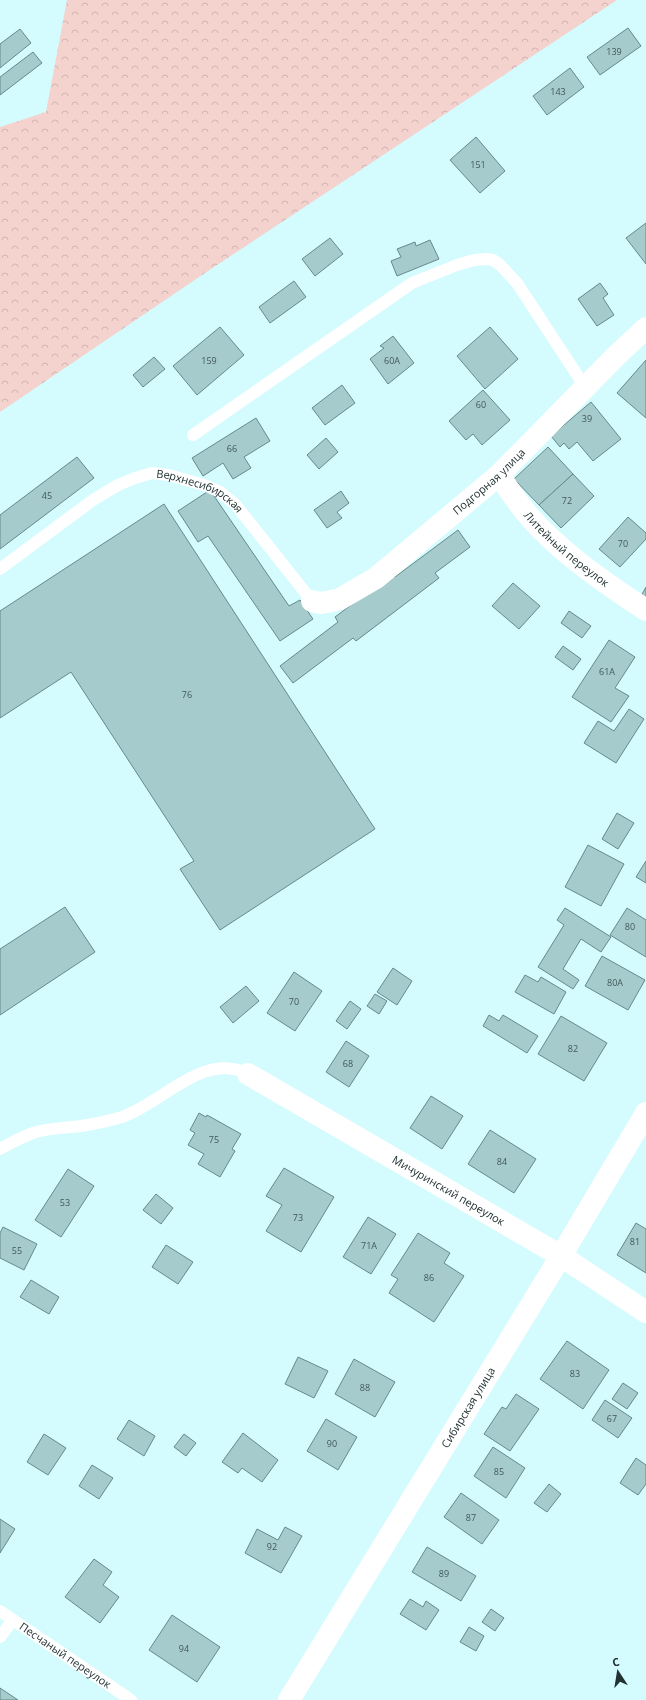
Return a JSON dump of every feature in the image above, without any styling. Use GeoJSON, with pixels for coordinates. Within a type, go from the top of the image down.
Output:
{"type":"FeatureCollection","features":[{"type":"Feature","properties":{"kind":"street","name":"Подгорная улица"},"geometry":{"type":"LineString","coordinates":[[312,600],[319,603],[340,599],[376,578],[499,475],[617,355],[646,328]]}},
{"type":"Feature","properties":{"kind":"street","name":"Литейный переулок"},"geometry":{"type":"LineString","coordinates":[[499,475],[520,506],[550,538],[611,588],[646,610]]}},
{"type":"Feature","properties":{"kind":"street","name":"Мичуринский переулок"},"geometry":{"type":"LineString","coordinates":[[248,1074],[561,1256],[646,1312]]}},
{"type":"Feature","properties":{"kind":"street","name":"Сибирская улица"},"geometry":{"type":"LineString","coordinates":[[289,1700],[561,1256],[646,1114]]}},
{"type":"Feature","properties":{"kind":"lane"},"geometry":{"type":"LineString","coordinates":[[193,435],[412,283],[457,265],[474,260],[493,260],[517,282],[585,387]]}},
{"type":"Feature","properties":{"kind":"lane","name":"Верхнесибирская"},"geometry":{"type":"LineString","coordinates":[[0,569],[93,500],[118,485],[152,473],[164,474],[207,486],[220,492],[234,504],[312,600]]}},
{"type":"Feature","properties":{"kind":"lane"},"geometry":{"type":"LineString","coordinates":[[0,1149],[33,1133],[99,1123],[133,1112],[200,1073],[226,1067],[238,1069],[248,1074]]}},
{"type":"Feature","properties":{"kind":"lane","name":"Песчаный переулок"},"geometry":{"type":"LineString","coordinates":[[0,1611],[131,1700]]}},
{"type":"Feature","properties":{"kind":"lane"},"geometry":{"type":"LineString","coordinates":[[0,1637],[13,1620]]}},
{"type":"Feature","properties":{"kind":"green space"},"geometry":{"type":"Polygon","coordinates":[[[67,0],[617,0],[205,273],[0,412],[0,127],[46,112],[67,0]]]}},
{"type":"Feature","properties":{"kind":"building"},"geometry":{"type":"Polygon","coordinates":[[[628,28],[641,46],[600,75],[587,57],[628,28]]]}},
{"type":"Feature","properties":{"kind":"building"},"geometry":{"type":"Polygon","coordinates":[[[20,29],[31,43],[0,68],[0,44],[20,29]]]}},
{"type":"Feature","properties":{"kind":"building"},"geometry":{"type":"Polygon","coordinates":[[[33,52],[42,63],[0,95],[0,77],[33,52]]]}},
{"type":"Feature","properties":{"kind":"building"},"geometry":{"type":"Polygon","coordinates":[[[570,68],[584,87],[547,115],[533,96],[570,68]]]}},
{"type":"Feature","properties":{"kind":"building"},"geometry":{"type":"Polygon","coordinates":[[[476,137],[505,171],[480,193],[450,160],[476,137]]]}},
{"type":"Feature","properties":{"kind":"building"},"geometry":{"type":"Polygon","coordinates":[[[646,223],[646,264],[626,238],[646,223]]]}},
{"type":"Feature","properties":{"kind":"building"},"geometry":{"type":"Polygon","coordinates":[[[330,238],[343,254],[315,276],[302,259],[330,238]]]}},
{"type":"Feature","properties":{"kind":"building"},"geometry":{"type":"Polygon","coordinates":[[[430,240],[439,259],[397,276],[391,261],[401,257],[397,249],[415,242],[416,246],[430,240]]]}},
{"type":"Feature","properties":{"kind":"building"},"geometry":{"type":"Polygon","coordinates":[[[294,281],[306,297],[270,323],[259,307],[294,281]]]}},
{"type":"Feature","properties":{"kind":"building"},"geometry":{"type":"Polygon","coordinates":[[[600,283],[608,294],[603,298],[614,315],[597,326],[578,299],[600,283]]]}},
{"type":"Feature","properties":{"kind":"building"},"geometry":{"type":"Polygon","coordinates":[[[220,327],[244,355],[197,395],[173,366],[220,327]]]}},
{"type":"Feature","properties":{"kind":"building"},"geometry":{"type":"Polygon","coordinates":[[[490,327],[518,359],[485,389],[457,356],[490,327]]]}},
{"type":"Feature","properties":{"kind":"building"},"geometry":{"type":"Polygon","coordinates":[[[393,336],[414,363],[388,384],[370,359],[384,348],[380,346],[393,336]]]}},
{"type":"Feature","properties":{"kind":"building"},"geometry":{"type":"Polygon","coordinates":[[[154,357],[165,369],[143,387],[133,375],[154,357]]]}},
{"type":"Feature","properties":{"kind":"building"},"geometry":{"type":"Polygon","coordinates":[[[646,360],[646,418],[617,393],[646,360]]]}},
{"type":"Feature","properties":{"kind":"building"},"geometry":{"type":"Polygon","coordinates":[[[342,385],[355,403],[325,425],[312,408],[342,385]]]}},
{"type":"Feature","properties":{"kind":"building"},"geometry":{"type":"Polygon","coordinates":[[[483,390],[510,420],[482,445],[473,434],[466,440],[449,421],[483,390]]]}},
{"type":"Feature","properties":{"kind":"building"},"geometry":{"type":"Polygon","coordinates":[[[591,402],[621,439],[593,461],[577,442],[569,449],[564,443],[560,447],[551,436],[591,402]]]}},
{"type":"Feature","properties":{"kind":"building"},"geometry":{"type":"Polygon","coordinates":[[[256,418],[270,441],[244,457],[251,468],[233,479],[223,463],[203,476],[192,458],[256,418]]]}},
{"type":"Feature","properties":{"kind":"building"},"geometry":{"type":"Polygon","coordinates":[[[326,438],[338,452],[319,469],[307,455],[326,438]]]}},
{"type":"Feature","properties":{"kind":"building"},"geometry":{"type":"Polygon","coordinates":[[[548,447],[573,474],[539,505],[514,479],[548,447]]]}},
{"type":"Feature","properties":{"kind":"building"},"geometry":{"type":"Polygon","coordinates":[[[77,457],[94,478],[0,549],[0,515],[77,457]]]}},
{"type":"Feature","properties":{"kind":"building"},"geometry":{"type":"Polygon","coordinates":[[[573,474],[594,496],[561,528],[539,505],[573,474]]]}},
{"type":"Feature","properties":{"kind":"building"},"geometry":{"type":"Polygon","coordinates":[[[210,490],[289,606],[300,600],[313,619],[280,641],[208,536],[198,542],[178,511],[210,490]]]}},
{"type":"Feature","properties":{"kind":"building"},"geometry":{"type":"Polygon","coordinates":[[[341,491],[349,503],[337,512],[342,518],[327,528],[314,510],[341,491]]]}},
{"type":"Feature","properties":{"kind":"building"},"geometry":{"type":"Polygon","coordinates":[[[164,504],[375,829],[220,930],[180,869],[194,861],[71,672],[0,718],[0,611],[164,504]]]}},
{"type":"Feature","properties":{"kind":"building"},"geometry":{"type":"Polygon","coordinates":[[[628,517],[646,533],[646,539],[620,567],[599,549],[628,517]]]}},
{"type":"Feature","properties":{"kind":"building"},"geometry":{"type":"Polygon","coordinates":[[[458,530],[470,547],[435,573],[439,578],[356,641],[353,638],[293,683],[280,666],[338,622],[335,617],[392,574],[395,577],[458,530]]]}},
{"type":"Feature","properties":{"kind":"building"},"geometry":{"type":"Polygon","coordinates":[[[513,583],[540,606],[519,629],[492,606],[513,583]]]}},
{"type":"Feature","properties":{"kind":"building"},"geometry":{"type":"Polygon","coordinates":[[[646,587],[646,602],[640,598],[646,587]]]}},
{"type":"Feature","properties":{"kind":"building"},"geometry":{"type":"Polygon","coordinates":[[[569,611],[591,626],[582,638],[561,623],[569,611]]]}},
{"type":"Feature","properties":{"kind":"building"},"geometry":{"type":"Polygon","coordinates":[[[609,640],[635,657],[615,688],[629,696],[611,722],[572,697],[609,640]]]}},
{"type":"Feature","properties":{"kind":"building"},"geometry":{"type":"Polygon","coordinates":[[[563,646],[581,659],[573,670],[555,657],[563,646]]]}},
{"type":"Feature","properties":{"kind":"building"},"geometry":{"type":"Polygon","coordinates":[[[629,709],[644,719],[616,763],[584,743],[598,721],[614,731],[629,709]]]}},
{"type":"Feature","properties":{"kind":"building"},"geometry":{"type":"Polygon","coordinates":[[[617,813],[634,823],[618,849],[602,839],[617,813]]]}},
{"type":"Feature","properties":{"kind":"building"},"geometry":{"type":"Polygon","coordinates":[[[588,845],[624,864],[601,906],[565,887],[588,845]]]}},
{"type":"Feature","properties":{"kind":"building"},"geometry":{"type":"Polygon","coordinates":[[[646,861],[646,883],[636,877],[646,861]]]}},
{"type":"Feature","properties":{"kind":"building"},"geometry":{"type":"Polygon","coordinates":[[[65,907],[95,952],[0,1015],[0,949],[65,907]]]}},
{"type":"Feature","properties":{"kind":"building"},"geometry":{"type":"Polygon","coordinates":[[[565,908],[611,937],[601,952],[581,939],[563,969],[579,980],[573,989],[538,967],[564,925],[557,920],[565,908]]]}},
{"type":"Feature","properties":{"kind":"building"},"geometry":{"type":"Polygon","coordinates":[[[627,908],[646,920],[646,957],[610,935],[627,908]]]}},
{"type":"Feature","properties":{"kind":"building"},"geometry":{"type":"Polygon","coordinates":[[[602,956],[645,980],[628,1010],[585,986],[602,956]]]}},
{"type":"Feature","properties":{"kind":"building"},"geometry":{"type":"Polygon","coordinates":[[[393,968],[412,981],[397,1005],[377,992],[393,968]]]}},
{"type":"Feature","properties":{"kind":"building"},"geometry":{"type":"Polygon","coordinates":[[[294,972],[322,991],[295,1031],[267,1013],[294,972]]]}},
{"type":"Feature","properties":{"kind":"building"},"geometry":{"type":"Polygon","coordinates":[[[525,975],[538,982],[541,977],[566,992],[554,1014],[515,992],[525,975]]]}},
{"type":"Feature","properties":{"kind":"building"},"geometry":{"type":"Polygon","coordinates":[[[246,986],[259,1001],[233,1023],[220,1007],[246,986]]]}},
{"type":"Feature","properties":{"kind":"building"},"geometry":{"type":"Polygon","coordinates":[[[375,994],[387,1001],[379,1014],[367,1006],[375,994]]]}},
{"type":"Feature","properties":{"kind":"building"},"geometry":{"type":"Polygon","coordinates":[[[350,1001],[361,1009],[347,1029],[336,1021],[350,1001]]]}},
{"type":"Feature","properties":{"kind":"building"},"geometry":{"type":"Polygon","coordinates":[[[489,1015],[499,1021],[503,1015],[538,1036],[527,1053],[483,1026],[489,1015]]]}},
{"type":"Feature","properties":{"kind":"building"},"geometry":{"type":"Polygon","coordinates":[[[561,1016],[607,1043],[584,1081],[538,1054],[561,1016]]]}},
{"type":"Feature","properties":{"kind":"building"},"geometry":{"type":"Polygon","coordinates":[[[346,1041],[369,1056],[349,1087],[326,1072],[346,1041]]]}},
{"type":"Feature","properties":{"kind":"building"},"geometry":{"type":"Polygon","coordinates":[[[431,1096],[463,1116],[442,1149],[410,1128],[431,1096]]]}},
{"type":"Feature","properties":{"kind":"building"},"geometry":{"type":"Polygon","coordinates":[[[199,1113],[206,1117],[207,1115],[241,1134],[232,1149],[235,1151],[220,1177],[198,1164],[204,1154],[188,1145],[195,1133],[190,1130],[199,1113]]]}},
{"type":"Feature","properties":{"kind":"building"},"geometry":{"type":"Polygon","coordinates":[[[490,1130],[536,1159],[514,1193],[468,1164],[490,1130]]]}},
{"type":"Feature","properties":{"kind":"building"},"geometry":{"type":"Polygon","coordinates":[[[284,1168],[334,1197],[301,1252],[266,1231],[282,1205],[266,1196],[284,1168]]]}},
{"type":"Feature","properties":{"kind":"building"},"geometry":{"type":"Polygon","coordinates":[[[68,1169],[94,1186],[61,1237],[35,1220],[68,1169]]]}},
{"type":"Feature","properties":{"kind":"building"},"geometry":{"type":"Polygon","coordinates":[[[156,1194],[173,1208],[161,1224],[143,1210],[156,1194]]]}},
{"type":"Feature","properties":{"kind":"building"},"geometry":{"type":"Polygon","coordinates":[[[368,1217],[396,1234],[371,1274],[343,1257],[368,1217]]]}},
{"type":"Feature","properties":{"kind":"building"},"geometry":{"type":"Polygon","coordinates":[[[636,1223],[646,1229],[646,1273],[617,1255],[636,1223]]]}},
{"type":"Feature","properties":{"kind":"building"},"geometry":{"type":"Polygon","coordinates":[[[3,1227],[37,1244],[24,1270],[0,1258],[0,1233],[3,1227]]]}},
{"type":"Feature","properties":{"kind":"building"},"geometry":{"type":"Polygon","coordinates":[[[418,1233],[450,1253],[444,1263],[464,1276],[434,1322],[389,1293],[398,1279],[391,1275],[418,1233]]]}},
{"type":"Feature","properties":{"kind":"building"},"geometry":{"type":"Polygon","coordinates":[[[166,1245],[193,1262],[178,1284],[152,1267],[166,1245]]]}},
{"type":"Feature","properties":{"kind":"building"},"geometry":{"type":"Polygon","coordinates":[[[31,1280],[59,1297],[49,1314],[20,1297],[31,1280]]]}},
{"type":"Feature","properties":{"kind":"building"},"geometry":{"type":"Polygon","coordinates":[[[567,1341],[609,1370],[583,1409],[540,1379],[567,1341]]]}},
{"type":"Feature","properties":{"kind":"building"},"geometry":{"type":"Polygon","coordinates":[[[298,1357],[328,1371],[314,1398],[285,1384],[298,1357]]]}},
{"type":"Feature","properties":{"kind":"building"},"geometry":{"type":"Polygon","coordinates":[[[354,1359],[395,1382],[375,1417],[335,1394],[354,1359]]]}},
{"type":"Feature","properties":{"kind":"building"},"geometry":{"type":"Polygon","coordinates":[[[623,1383],[638,1393],[627,1409],[612,1399],[623,1383]]]}},
{"type":"Feature","properties":{"kind":"building"},"geometry":{"type":"Polygon","coordinates":[[[516,1394],[539,1409],[510,1451],[484,1434],[502,1407],[506,1409],[516,1394]]]}},
{"type":"Feature","properties":{"kind":"building"},"geometry":{"type":"Polygon","coordinates":[[[605,1400],[632,1418],[618,1438],[592,1420],[605,1400]]]}},
{"type":"Feature","properties":{"kind":"building"},"geometry":{"type":"Polygon","coordinates":[[[326,1419],[357,1437],[338,1470],[307,1451],[326,1419]]]}},
{"type":"Feature","properties":{"kind":"building"},"geometry":{"type":"Polygon","coordinates":[[[129,1420],[155,1436],[144,1456],[117,1439],[129,1420]]]}},
{"type":"Feature","properties":{"kind":"building"},"geometry":{"type":"Polygon","coordinates":[[[243,1433],[278,1460],[262,1482],[242,1468],[238,1473],[222,1462],[243,1433]]]}},
{"type":"Feature","properties":{"kind":"building"},"geometry":{"type":"Polygon","coordinates":[[[44,1434],[66,1448],[48,1475],[27,1462],[44,1434]]]}},
{"type":"Feature","properties":{"kind":"building"},"geometry":{"type":"Polygon","coordinates":[[[184,1434],[196,1443],[186,1456],[174,1447],[184,1434]]]}},
{"type":"Feature","properties":{"kind":"building"},"geometry":{"type":"Polygon","coordinates":[[[493,1447],[525,1468],[506,1498],[474,1476],[493,1447]]]}},
{"type":"Feature","properties":{"kind":"building"},"geometry":{"type":"Polygon","coordinates":[[[636,1458],[646,1465],[646,1484],[638,1495],[620,1483],[636,1458]]]}},
{"type":"Feature","properties":{"kind":"building"},"geometry":{"type":"Polygon","coordinates":[[[92,1465],[113,1478],[99,1499],[79,1486],[92,1465]]]}},
{"type":"Feature","properties":{"kind":"building"},"geometry":{"type":"Polygon","coordinates":[[[549,1484],[561,1494],[547,1512],[534,1503],[549,1484]]]}},
{"type":"Feature","properties":{"kind":"building"},"geometry":{"type":"Polygon","coordinates":[[[461,1493],[499,1520],[482,1544],[444,1517],[461,1493]]]}},
{"type":"Feature","properties":{"kind":"building"},"geometry":{"type":"Polygon","coordinates":[[[0,1519],[15,1529],[0,1553],[0,1519]]]}},
{"type":"Feature","properties":{"kind":"building"},"geometry":{"type":"Polygon","coordinates":[[[285,1527],[302,1536],[281,1573],[245,1553],[257,1529],[278,1540],[285,1527]]]}},
{"type":"Feature","properties":{"kind":"building"},"geometry":{"type":"Polygon","coordinates":[[[427,1547],[476,1576],[461,1601],[412,1572],[427,1547]]]}},
{"type":"Feature","properties":{"kind":"building"},"geometry":{"type":"Polygon","coordinates":[[[94,1559],[112,1572],[103,1585],[119,1597],[100,1623],[65,1597],[94,1559]]]}},
{"type":"Feature","properties":{"kind":"building"},"geometry":{"type":"Polygon","coordinates":[[[410,1599],[423,1607],[426,1601],[439,1610],[426,1630],[400,1614],[410,1599]]]}},
{"type":"Feature","properties":{"kind":"building"},"geometry":{"type":"Polygon","coordinates":[[[491,1609],[504,1618],[495,1631],[482,1622],[491,1609]]]}},
{"type":"Feature","properties":{"kind":"building"},"geometry":{"type":"Polygon","coordinates":[[[172,1615],[220,1647],[197,1682],[149,1650],[172,1615]]]}},
{"type":"Feature","properties":{"kind":"building"},"geometry":{"type":"Polygon","coordinates":[[[469,1627],[484,1636],[476,1651],[460,1642],[469,1627]]]}},
{"type":"Feature","properties":{"kind":"building"},"geometry":{"type":"Polygon","coordinates":[[[0,1688],[18,1700],[0,1700],[0,1688]]]}}]}
